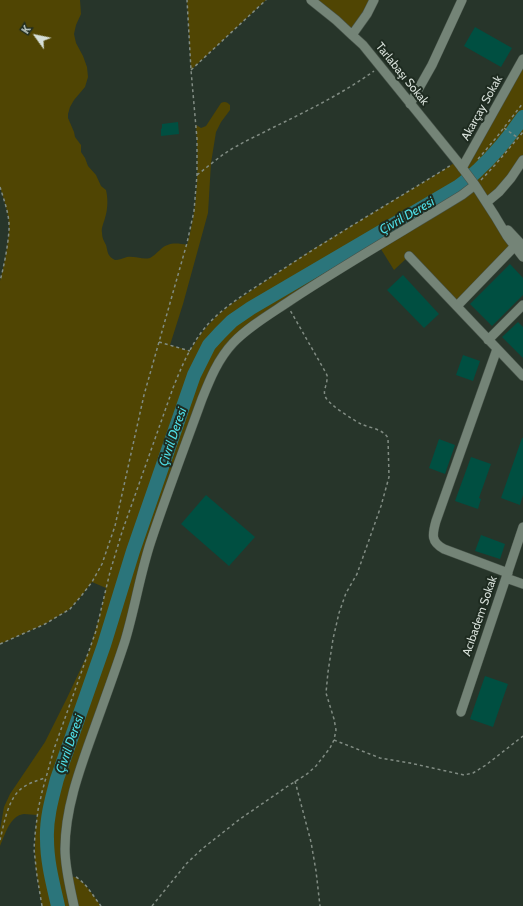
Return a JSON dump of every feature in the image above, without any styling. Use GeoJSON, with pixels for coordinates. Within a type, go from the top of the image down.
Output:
{"type":"FeatureCollection","features":[{"type":"Feature","properties":{"kind":"street","name":"Tarlabaşı Sokak"},"geometry":{"type":"LineString","coordinates":[[311,0],[336,20],[363,45],[464,170],[496,216],[507,236],[520,243],[523,257]]}},
{"type":"Feature","properties":{"kind":"street"},"geometry":{"type":"LineString","coordinates":[[352,35],[367,14],[374,0]]}},
{"type":"Feature","properties":{"kind":"street"},"geometry":{"type":"LineString","coordinates":[[410,104],[432,65],[462,0]]}},
{"type":"Feature","properties":{"kind":"street","name":"Akarçay Sokak"},"geometry":{"type":"LineString","coordinates":[[464,170],[523,59]]}},
{"type":"Feature","properties":{"kind":"street"},"geometry":{"type":"LineString","coordinates":[[486,202],[499,192],[523,160]]}},
{"type":"Feature","properties":{"kind":"street"},"geometry":{"type":"LineString","coordinates":[[74,906],[66,860],[65,837],[68,815],[76,781],[125,640],[151,541],[202,399],[219,360],[234,342],[251,327],[327,276],[462,195],[474,184]]}},
{"type":"Feature","properties":{"kind":"street"},"geometry":{"type":"LineString","coordinates":[[457,306],[520,243]]}},
{"type":"Feature","properties":{"kind":"street"},"geometry":{"type":"LineString","coordinates":[[409,256],[523,376]]}},
{"type":"Feature","properties":{"kind":"street"},"geometry":{"type":"LineString","coordinates":[[488,340],[523,305]]}},
{"type":"Feature","properties":{"kind":"street"},"geometry":{"type":"LineString","coordinates":[[497,349],[436,521],[433,535],[435,542],[444,550],[507,575],[523,584]]}},
{"type":"Feature","properties":{"kind":"street","name":"Acıbadem Sokak"},"geometry":{"type":"LineString","coordinates":[[461,712],[523,527]]}},
{"type":"Feature","properties":{"kind":"path"},"geometry":{"type":"LineString","coordinates":[[0,644],[45,624],[70,609],[92,582],[102,564],[115,526],[144,394],[188,243],[194,211],[197,175],[197,139],[187,0]]}},
{"type":"Feature","properties":{"kind":"path"},"geometry":{"type":"LineString","coordinates":[[191,70],[266,0]]}},
{"type":"Feature","properties":{"kind":"path"},"geometry":{"type":"LineString","coordinates":[[197,175],[236,146],[338,94],[380,66]]}},
{"type":"Feature","properties":{"kind":"path"},"geometry":{"type":"LineString","coordinates":[[476,161],[523,103]]}},
{"type":"Feature","properties":{"kind":"path"},"geometry":{"type":"LineString","coordinates":[[504,128],[518,138]]}},
{"type":"Feature","properties":{"kind":"path"},"geometry":{"type":"LineString","coordinates":[[474,184],[491,169],[523,132]]}},
{"type":"Feature","properties":{"kind":"path"},"geometry":{"type":"LineString","coordinates":[[0,187],[6,204],[9,229],[0,281]]}},
{"type":"Feature","properties":{"kind":"path"},"geometry":{"type":"LineString","coordinates":[[152,906],[187,863],[202,849],[240,819],[307,774],[316,766],[330,748],[334,740],[336,730],[326,693],[333,639],[338,612],[346,593],[357,574],[381,506],[389,477],[388,438],[381,431],[362,424],[346,415],[325,397],[324,392],[328,379],[326,373],[287,304]]}},
{"type":"Feature","properties":{"kind":"path"},"geometry":{"type":"LineString","coordinates":[[159,342],[190,351]]}},
{"type":"Feature","properties":{"kind":"path"},"geometry":{"type":"LineString","coordinates":[[334,740],[380,758],[464,775],[473,773],[486,765],[523,736]]}},
{"type":"Feature","properties":{"kind":"path"},"geometry":{"type":"LineString","coordinates":[[0,840],[8,808],[14,796],[20,789],[45,778]]}},
{"type":"Feature","properties":{"kind":"path"},"geometry":{"type":"LineString","coordinates":[[295,781],[311,842],[320,906]]}},
{"type":"Feature","properties":{"kind":"path"},"geometry":{"type":"LineString","coordinates":[[68,875],[74,876],[84,883],[101,906]]}},
{"type":"Feature","properties":{"kind":"shaded area"},"geometry":{"type":"Polygon","coordinates":[[[0,0],[80,0],[81,14],[74,34],[76,43],[87,67],[88,77],[85,87],[70,107],[68,118],[75,137],[81,145],[81,152],[88,166],[96,175],[101,186],[106,190],[107,207],[102,227],[102,235],[108,254],[115,260],[127,257],[145,259],[150,258],[169,244],[187,245],[191,231],[197,186],[196,125],[201,128],[206,126],[221,103],[226,102],[230,105],[230,110],[216,132],[211,163],[208,213],[170,345],[190,351],[199,336],[209,324],[226,308],[310,251],[457,161],[462,168],[523,59],[523,160],[487,202],[514,247],[457,306],[409,256],[394,270],[379,246],[234,342],[202,399],[72,799],[68,875],[83,883],[101,906],[42,906],[35,863],[37,815],[24,814],[15,818],[9,826],[0,846],[0,830],[4,807],[10,794],[45,742],[89,651],[100,615],[106,588],[92,582],[70,609],[45,624],[0,644],[0,281],[7,249],[9,219],[0,187],[0,0]]]}},
{"type":"Feature","properties":{"kind":"shaded area"},"geometry":{"type":"Polygon","coordinates":[[[187,0],[266,0],[191,70],[187,0]]]}},
{"type":"Feature","properties":{"kind":"shaded area"},"geometry":{"type":"Polygon","coordinates":[[[311,0],[374,0],[352,35],[311,0]]]}},
{"type":"Feature","properties":{"kind":"building"},"geometry":{"type":"Polygon","coordinates":[[[475,27],[512,48],[501,67],[464,46],[475,27]]]}},
{"type":"Feature","properties":{"kind":"building"},"geometry":{"type":"Polygon","coordinates":[[[178,122],[179,134],[161,136],[162,124],[178,122]]]}},
{"type":"Feature","properties":{"kind":"building"},"geometry":{"type":"Polygon","coordinates":[[[510,264],[523,278],[523,295],[492,326],[470,304],[510,264]]]}},
{"type":"Feature","properties":{"kind":"building"},"geometry":{"type":"Polygon","coordinates":[[[403,275],[439,314],[424,328],[387,290],[403,275]]]}},
{"type":"Feature","properties":{"kind":"building"},"geometry":{"type":"Polygon","coordinates":[[[518,322],[523,327],[523,358],[502,337],[518,322]]]}},
{"type":"Feature","properties":{"kind":"building"},"geometry":{"type":"Polygon","coordinates":[[[463,355],[480,361],[473,381],[456,375],[463,355]]]}},
{"type":"Feature","properties":{"kind":"building"},"geometry":{"type":"Polygon","coordinates":[[[522,438],[523,495],[520,505],[501,498],[522,438]]]}},
{"type":"Feature","properties":{"kind":"building"},"geometry":{"type":"Polygon","coordinates":[[[439,439],[455,445],[445,474],[429,468],[439,439]]]}},
{"type":"Feature","properties":{"kind":"building"},"geometry":{"type":"Polygon","coordinates":[[[471,457],[491,464],[479,498],[481,499],[478,509],[455,501],[471,457]]]}},
{"type":"Feature","properties":{"kind":"building"},"geometry":{"type":"Polygon","coordinates":[[[206,495],[255,537],[229,566],[181,524],[206,495]]]}},
{"type":"Feature","properties":{"kind":"building"},"geometry":{"type":"Polygon","coordinates":[[[481,535],[505,544],[500,559],[475,551],[481,535]]]}},
{"type":"Feature","properties":{"kind":"building"},"geometry":{"type":"Polygon","coordinates":[[[485,676],[508,684],[493,727],[470,719],[485,676]]]}},
{"type":"Feature","properties":{"kind":"waterway","name":"Çivril Deresi"},"geometry":{"type":"LineString","coordinates":[[58,906],[52,881],[47,848],[47,824],[57,779],[104,645],[133,551],[194,375],[209,345],[232,321],[251,308],[459,186],[490,158],[508,138],[523,117]]}}]}
